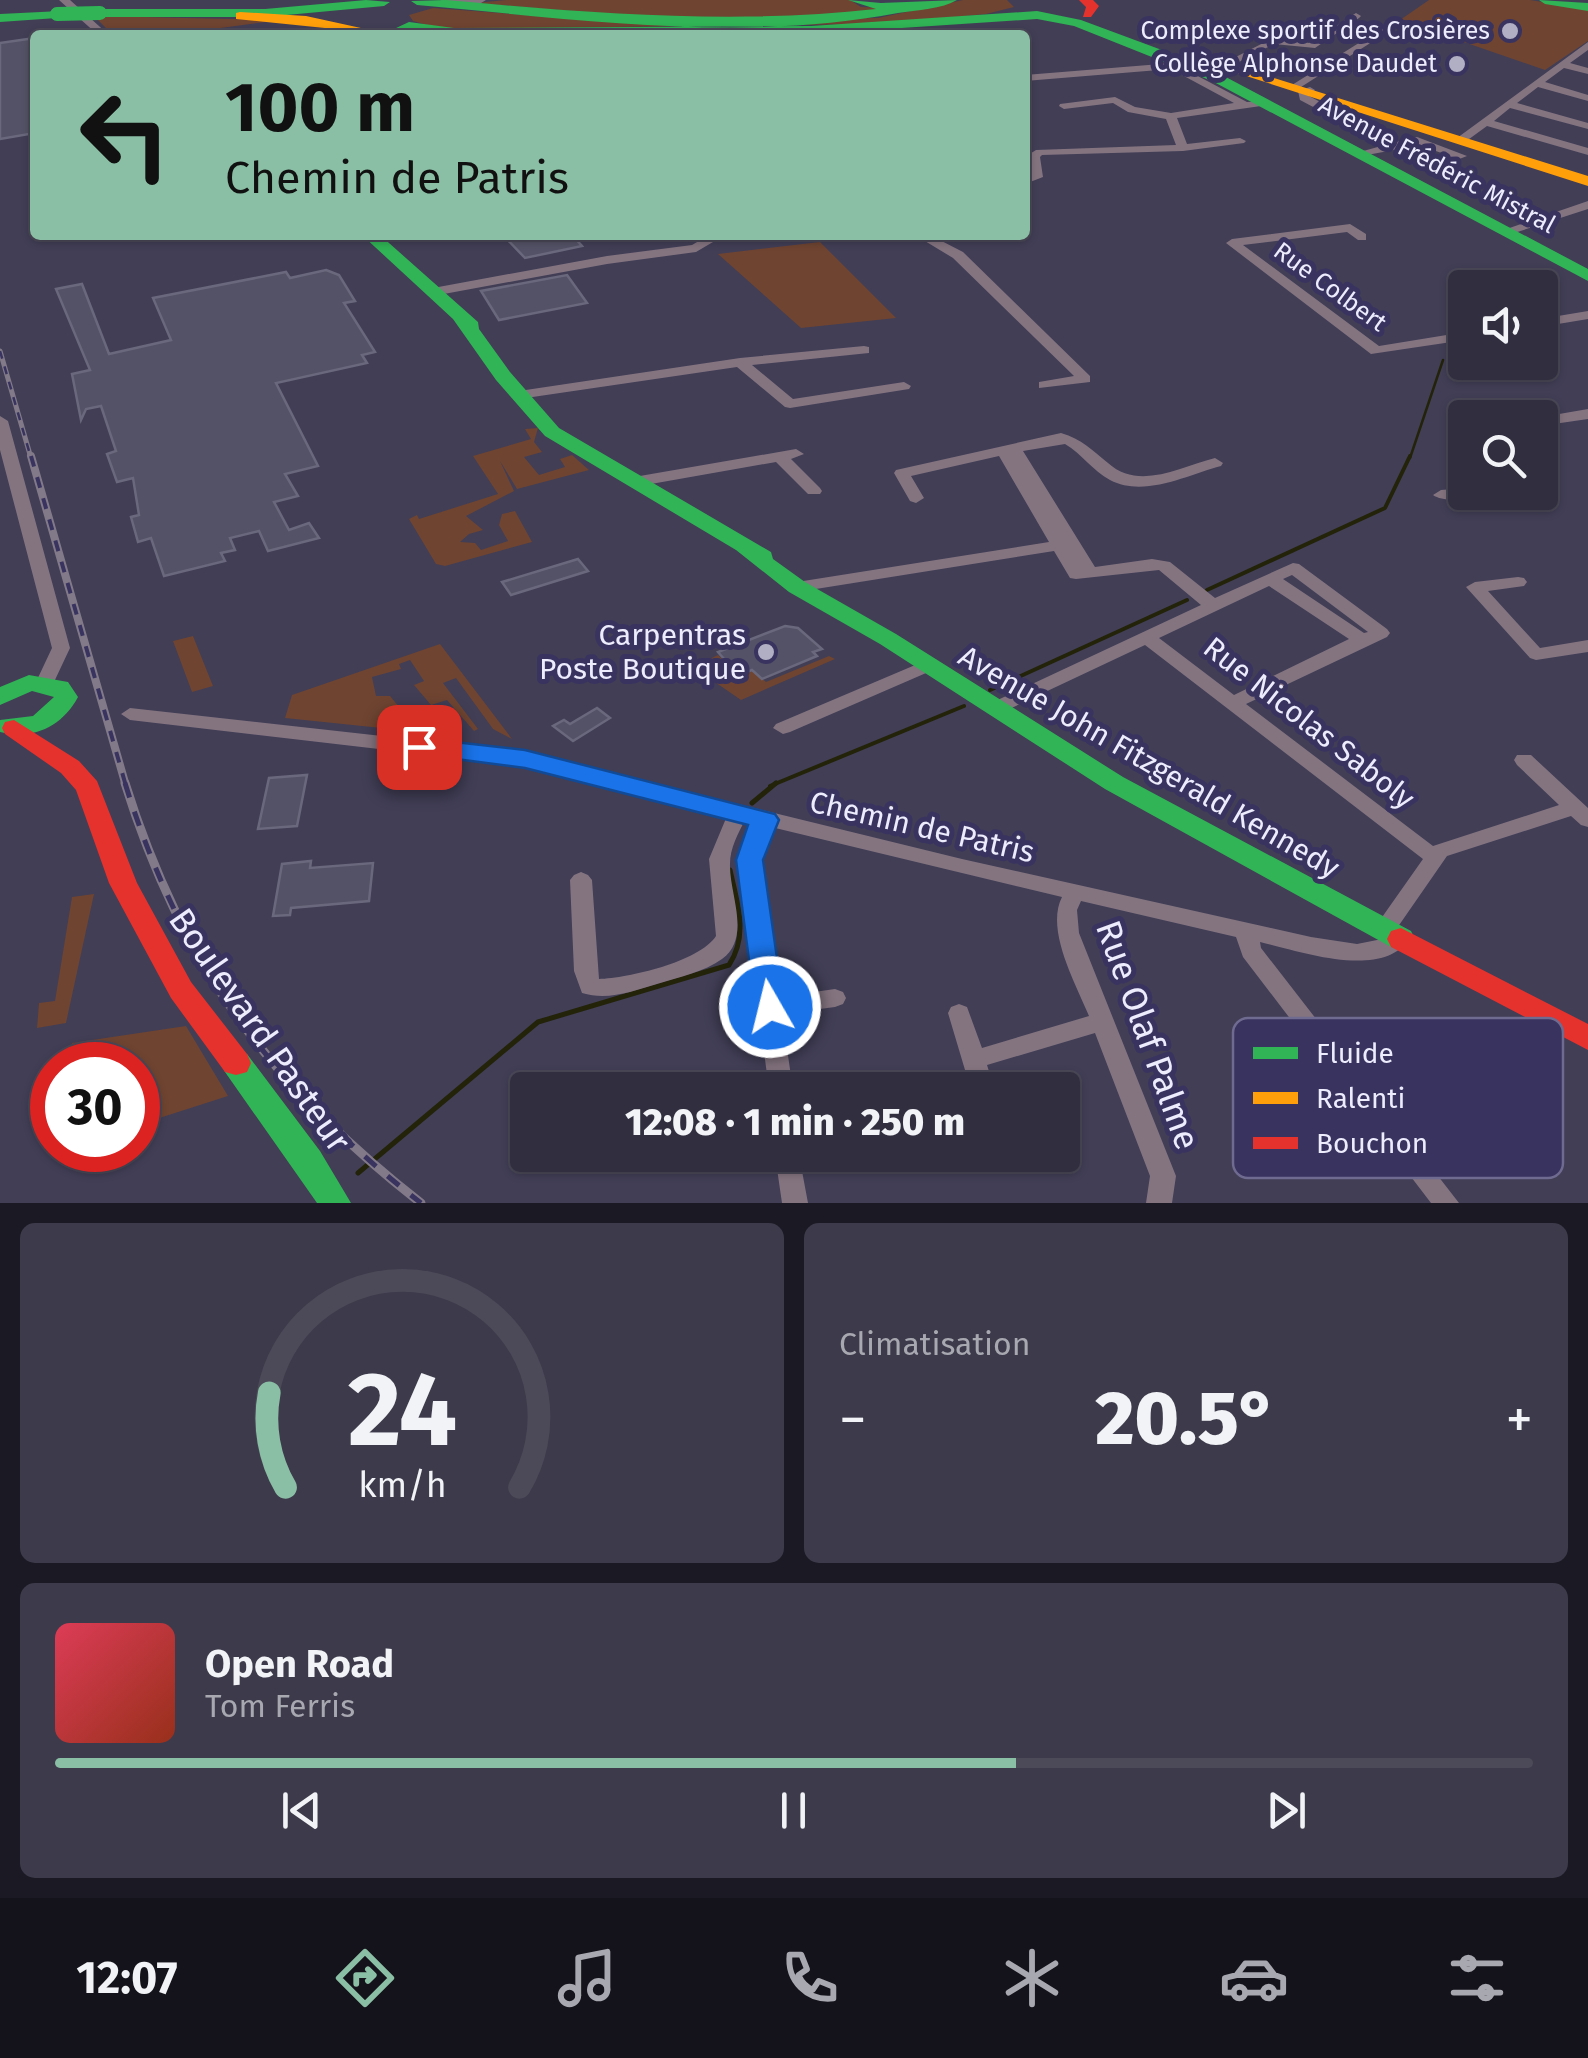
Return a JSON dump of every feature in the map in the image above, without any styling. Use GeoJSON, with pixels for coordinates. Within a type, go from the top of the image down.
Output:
{"type":"FeatureCollection","features":[{"type":"Feature","properties":{"kind":"main road"},"geometry":{"type":"LineString","coordinates":[[854,0],[881,8],[936,0]]}},
{"type":"Feature","properties":{"kind":"main road"},"geometry":{"type":"LineString","coordinates":[[195,14],[405,17],[450,3],[620,19],[808,21],[886,15],[951,0]]}},
{"type":"Feature","properties":{"kind":"main road"},"geometry":{"type":"LineString","coordinates":[[1544,0],[1588,6]]}},
{"type":"Feature","properties":{"kind":"main road"},"geometry":{"type":"LineString","coordinates":[[1562,0],[1588,6]]}},
{"type":"Feature","properties":{"kind":"main road"},"geometry":{"type":"LineString","coordinates":[[811,30],[978,18],[1029,7],[1092,4],[1094,22],[1113,33],[1196,63]]}},
{"type":"Feature","properties":{"kind":"main road"},"geometry":{"type":"LineString","coordinates":[[0,18],[61,7],[102,24],[195,14],[346,8],[405,17],[447,30]]}},
{"type":"Feature","properties":{"kind":"main road"},"geometry":{"type":"LineString","coordinates":[[1029,7],[1196,63],[1303,87],[1588,181]]}},
{"type":"Feature","properties":{"kind":"main road","name":"Avenue Frédéric Mistral"},"geometry":{"type":"LineString","coordinates":[[1196,63],[1253,104],[1360,155],[1588,276]]}},
{"type":"Feature","properties":{"kind":"main road","name":"Avenue John Fitzgerald Kennedy"},"geometry":{"type":"LineString","coordinates":[[376,240],[486,339],[524,394],[568,441],[805,585],[1131,792],[1550,1018]]}},
{"type":"Feature","properties":{"kind":"main road"},"geometry":{"type":"LineString","coordinates":[[2,694],[26,684],[45,682],[60,687],[66,697],[60,710],[45,721],[7,726]]}},
{"type":"Feature","properties":{"kind":"main road"},"geometry":{"type":"LineString","coordinates":[[40,745],[45,721]]}},
{"type":"Feature","properties":{"kind":"main road","name":"Boulevard Pasteur"},"geometry":{"type":"LineString","coordinates":[[7,726],[70,767],[88,787],[123,883],[173,976],[309,1160],[335,1203]]}},
{"type":"Feature","properties":{"kind":"main road","name":"Avenue John Fitzgerald Kennedy"},"geometry":{"type":"LineString","coordinates":[[1563,1025],[1588,1038]]}},
{"type":"Feature","properties":{"kind":"street"},"geometry":{"type":"LineString","coordinates":[[450,3],[481,0]]}},
{"type":"Feature","properties":{"kind":"street"},"geometry":{"type":"LineString","coordinates":[[1030,78],[1196,63],[1273,41],[1311,46],[1356,16]]}},
{"type":"Feature","properties":{"kind":"street"},"geometry":{"type":"LineString","coordinates":[[1360,155],[1395,146],[1304,98],[1303,87],[1400,21]]}},
{"type":"Feature","properties":{"kind":"street"},"geometry":{"type":"LineString","coordinates":[[1461,140],[1587,48]]}},
{"type":"Feature","properties":{"kind":"street","name":"Avenue Frédéric Mistral"},"geometry":{"type":"LineString","coordinates":[[1196,63],[1253,104]]}},
{"type":"Feature","properties":{"kind":"street"},"geometry":{"type":"LineString","coordinates":[[1562,64],[1588,71]]}},
{"type":"Feature","properties":{"kind":"street"},"geometry":{"type":"LineString","coordinates":[[1538,84],[1588,98]]}},
{"type":"Feature","properties":{"kind":"street"},"geometry":{"type":"LineString","coordinates":[[1064,106],[1114,100],[1132,110],[1171,116],[1253,104]]}},
{"type":"Feature","properties":{"kind":"street"},"geometry":{"type":"LineString","coordinates":[[1511,104],[1588,126]]}},
{"type":"Feature","properties":{"kind":"street"},"geometry":{"type":"LineString","coordinates":[[1171,116],[1183,148]]}},
{"type":"Feature","properties":{"kind":"street"},"geometry":{"type":"LineString","coordinates":[[1488,122],[1588,152]]}},
{"type":"Feature","properties":{"kind":"street"},"geometry":{"type":"LineString","coordinates":[[1030,179],[1037,177],[1034,155],[1040,152],[1183,148],[1240,141]]}},
{"type":"Feature","properties":{"kind":"street"},"geometry":{"type":"LineString","coordinates":[[1504,232],[1588,205]]}},
{"type":"Feature","properties":{"kind":"street","name":"Rue Colbert"},"geometry":{"type":"LineString","coordinates":[[1362,238],[1350,228],[1232,243],[1376,351],[1448,339]]}},
{"type":"Feature","properties":{"kind":"street"},"geometry":{"type":"LineString","coordinates":[[434,292],[696,248],[709,240]]}},
{"type":"Feature","properties":{"kind":"street"},"geometry":{"type":"LineString","coordinates":[[927,240],[952,250],[1085,379],[1044,385]]}},
{"type":"Feature","properties":{"kind":"street"},"geometry":{"type":"LineString","coordinates":[[1558,320],[1588,315]]}},
{"type":"Feature","properties":{"kind":"street"},"geometry":{"type":"LineString","coordinates":[[524,394],[740,362],[864,350]]}},
{"type":"Feature","properties":{"kind":"street"},"geometry":{"type":"LineString","coordinates":[[740,362],[790,404],[904,386]]}},
{"type":"Feature","properties":{"kind":"street"},"geometry":{"type":"LineString","coordinates":[[1558,418],[1588,414]]}},
{"type":"Feature","properties":{"kind":"street"},"geometry":{"type":"LineString","coordinates":[[0,421],[61,648],[45,682]]}},
{"type":"Feature","properties":{"kind":"street"},"geometry":{"type":"LineString","coordinates":[[916,498],[902,473],[1060,438],[1072,440],[1123,481],[1138,482],[1214,463]]}},
{"type":"Feature","properties":{"kind":"street"},"geometry":{"type":"LineString","coordinates":[[1007,448],[1076,574],[1152,564],[1164,566],[1212,605]]}},
{"type":"Feature","properties":{"kind":"street"},"geometry":{"type":"LineString","coordinates":[[1007,448],[1090,573]]}},
{"type":"Feature","properties":{"kind":"street"},"geometry":{"type":"LineString","coordinates":[[634,482],[788,455],[814,491]]}},
{"type":"Feature","properties":{"kind":"street"},"geometry":{"type":"LineString","coordinates":[[1441,495],[1448,494]]}},
{"type":"Feature","properties":{"kind":"street"},"geometry":{"type":"LineString","coordinates":[[805,585],[1058,546]]}},
{"type":"Feature","properties":{"kind":"street"},"geometry":{"type":"LineString","coordinates":[[996,708],[1271,579],[1362,640],[1235,702]]}},
{"type":"Feature","properties":{"kind":"street"},"geometry":{"type":"LineString","coordinates":[[1518,582],[1474,588],[1536,654],[1588,646]]}},
{"type":"Feature","properties":{"kind":"street","name":"Rue Nicolas Saboly"},"geometry":{"type":"LineString","coordinates":[[1147,638],[1434,857]]}},
{"type":"Feature","properties":{"kind":"street"},"geometry":{"type":"LineString","coordinates":[[783,728],[927,666]]}},
{"type":"Feature","properties":{"kind":"street","name":"Chemin de Patris"},"geometry":{"type":"LineString","coordinates":[[130,714],[525,759],[1074,894],[1352,953],[1386,950],[1392,934]]}},
{"type":"Feature","properties":{"kind":"street"},"geometry":{"type":"LineString","coordinates":[[1524,760],[1582,814]]}},
{"type":"Feature","properties":{"kind":"street"},"geometry":{"type":"LineString","coordinates":[[581,880],[585,971],[590,987],[606,990],[702,962],[722,952],[728,937],[718,861],[738,814]]}},
{"type":"Feature","properties":{"kind":"street"},"geometry":{"type":"LineString","coordinates":[[1392,934],[1440,851],[1582,814]]}},
{"type":"Feature","properties":{"kind":"street"},"geometry":{"type":"LineString","coordinates":[[765,820],[749,860],[779,1072]]}},
{"type":"Feature","properties":{"kind":"street","name":"Rue Olaf Palme"},"geometry":{"type":"LineString","coordinates":[[1074,894],[1066,910],[1068,933],[1163,1176],[1159,1203]]}},
{"type":"Feature","properties":{"kind":"street"},"geometry":{"type":"LineString","coordinates":[[1246,930],[1251,950],[1303,1018]]}},
{"type":"Feature","properties":{"kind":"street"},"geometry":{"type":"LineString","coordinates":[[770,1007],[835,998]]}},
{"type":"Feature","properties":{"kind":"street"},"geometry":{"type":"LineString","coordinates":[[959,1013],[977,1072]]}},
{"type":"Feature","properties":{"kind":"street"},"geometry":{"type":"LineString","coordinates":[[973,1060],[1104,1020]]}},
{"type":"Feature","properties":{"kind":"street"},"geometry":{"type":"LineString","coordinates":[[790,1172],[795,1203]]}},
{"type":"Feature","properties":{"kind":"street"},"geometry":{"type":"LineString","coordinates":[[1427,1178],[1446,1203]]}},
{"type":"Feature","properties":{"kind":"shaded area"},"geometry":{"type":"Polygon","coordinates":[[[850,0],[861,7],[893,8],[841,15],[736,19],[475,3],[850,0]]]}},
{"type":"Feature","properties":{"kind":"shaded area"},"geometry":{"type":"Polygon","coordinates":[[[963,0],[1007,0],[1014,7],[986,14],[881,24],[442,29],[413,21],[409,15],[433,8],[606,21],[878,18],[963,0]]]}},
{"type":"Feature","properties":{"kind":"shaded area","name":"Complexe sportif des Crosières"},"geometry":{"type":"Polygon","coordinates":[[[1429,0],[1530,0],[1588,9],[1588,41],[1545,70],[1400,20],[1429,0]]]}},
{"type":"Feature","properties":{"kind":"shaded area"},"geometry":{"type":"Polygon","coordinates":[[[94,16],[280,20],[205,30],[108,30],[94,16]]]}},
{"type":"Feature","properties":{"kind":"shaded area"},"geometry":{"type":"Polygon","coordinates":[[[820,242],[896,318],[801,328],[718,254],[820,242]]]}},
{"type":"Feature","properties":{"kind":"shaded area"},"geometry":{"type":"Polygon","coordinates":[[[538,428],[534,442],[542,452],[524,457],[539,475],[565,467],[560,459],[572,455],[589,470],[517,489],[500,461],[514,491],[466,516],[483,530],[460,542],[475,543],[481,550],[508,541],[499,525],[502,514],[515,511],[532,542],[445,566],[436,564],[409,519],[498,494],[473,456],[531,439],[525,429],[538,428]]]}},
{"type":"Feature","properties":{"kind":"shaded area"},"geometry":{"type":"Polygon","coordinates":[[[193,636],[213,686],[192,692],[173,641],[193,636]]]}},
{"type":"Feature","properties":{"kind":"shaded area"},"geometry":{"type":"Polygon","coordinates":[[[440,644],[512,739],[493,729],[456,678],[443,683],[478,729],[474,731],[447,700],[431,705],[414,685],[424,681],[410,660],[399,664],[401,669],[372,677],[376,696],[390,696],[420,732],[285,718],[292,695],[440,644]]]}},
{"type":"Feature","properties":{"kind":"shaded area"},"geometry":{"type":"Polygon","coordinates":[[[718,655],[738,675],[752,670],[766,682],[829,656],[835,659],[741,700],[693,667],[718,655]]]}},
{"type":"Feature","properties":{"kind":"shaded area"},"geometry":{"type":"Polygon","coordinates":[[[94,894],[66,1023],[37,1028],[39,1003],[55,1001],[72,897],[94,894]]]}},
{"type":"Feature","properties":{"kind":"shaded area"},"geometry":{"type":"Polygon","coordinates":[[[186,1026],[228,1096],[160,1118],[160,1042],[79,1042],[186,1026]]]}},
{"type":"Feature","properties":{"kind":"building"},"geometry":{"type":"Polygon","coordinates":[[[30,39],[30,134],[0,139],[0,43],[30,39]]]}},
{"type":"Feature","properties":{"kind":"building"},"geometry":{"type":"Polygon","coordinates":[[[508,240],[577,240],[582,246],[525,258],[508,240]]]}},
{"type":"Feature","properties":{"kind":"building"},"geometry":{"type":"Polygon","coordinates":[[[326,270],[339,275],[355,301],[344,303],[375,352],[362,355],[367,363],[276,383],[318,466],[285,474],[298,496],[274,502],[289,530],[309,523],[319,538],[268,551],[259,531],[230,538],[235,550],[221,553],[225,561],[164,576],[151,538],[138,542],[131,517],[139,515],[133,478],[117,482],[107,454],[116,451],[101,406],[86,409],[81,420],[72,374],[90,370],[56,289],[82,284],[109,354],[171,340],[153,298],[286,272],[290,278],[326,270]]]}},
{"type":"Feature","properties":{"kind":"building"},"geometry":{"type":"Polygon","coordinates":[[[567,275],[587,303],[499,320],[481,291],[567,275]]]}},
{"type":"Feature","properties":{"kind":"building"},"geometry":{"type":"Polygon","coordinates":[[[578,559],[588,571],[511,595],[502,582],[578,559]]]}},
{"type":"Feature","properties":{"kind":"building","name":"Carpentras Poste Boutique"},"geometry":{"type":"Polygon","coordinates":[[[785,626],[798,628],[822,649],[813,652],[817,656],[762,679],[752,670],[738,675],[718,652],[785,626]]]}},
{"type":"Feature","properties":{"kind":"building"},"geometry":{"type":"Polygon","coordinates":[[[597,708],[610,718],[573,741],[553,726],[564,720],[570,724],[597,708]]]}},
{"type":"Feature","properties":{"kind":"building"},"geometry":{"type":"Polygon","coordinates":[[[307,775],[297,826],[258,829],[269,778],[307,775]]]}},
{"type":"Feature","properties":{"kind":"building"},"geometry":{"type":"Polygon","coordinates":[[[311,861],[310,868],[373,863],[369,901],[291,908],[290,915],[273,916],[282,864],[311,861]]]}},
{"type":"Feature","properties":{"kind":"waterway"},"geometry":{"type":"LineString","coordinates":[[1410,458],[1443,360]]}},
{"type":"Feature","properties":{"kind":"waterway"},"geometry":{"type":"LineString","coordinates":[[1207,590],[1385,508],[1410,456]]}},
{"type":"Feature","properties":{"kind":"waterway"},"geometry":{"type":"LineString","coordinates":[[990,690],[1187,600]]}},
{"type":"Feature","properties":{"kind":"waterway"},"geometry":{"type":"LineString","coordinates":[[775,784],[964,706]]}},
{"type":"Feature","properties":{"kind":"waterway"},"geometry":{"type":"LineString","coordinates":[[752,803],[775,784]]}},
{"type":"Feature","properties":{"kind":"waterway"},"geometry":{"type":"LineString","coordinates":[[770,786],[775,784]]}},
{"type":"Feature","properties":{"kind":"waterway"},"geometry":{"type":"LineString","coordinates":[[358,1173],[538,1022],[729,965],[740,930],[730,870]]}},
{"type":"Feature","properties":{"kind":"railway"},"geometry":{"type":"LineString","coordinates":[[0,351],[31,458]]}},
{"type":"Feature","properties":{"kind":"railway"},"geometry":{"type":"LineString","coordinates":[[31,456],[126,785]]}},
{"type":"Feature","properties":{"kind":"railway"},"geometry":{"type":"LineString","coordinates":[[126,785],[174,909],[238,1018],[319,1114],[421,1203]]}},
{"type":"Feature","properties":{"kind":"traffic: fast"},"geometry":{"type":"LineString","coordinates":[[854,0],[881,7],[936,0]]}},
{"type":"Feature","properties":{"kind":"traffic: fast"},"geometry":{"type":"LineString","coordinates":[[417,1],[618,18],[752,22],[885,12],[951,0]]}},
{"type":"Feature","properties":{"kind":"traffic: fast"},"geometry":{"type":"LineString","coordinates":[[1545,0],[1588,7]]}},
{"type":"Feature","properties":{"kind":"traffic: fast"},"geometry":{"type":"LineString","coordinates":[[100,13],[265,13],[384,2]]}},
{"type":"Feature","properties":{"kind":"traffic: fast"},"geometry":{"type":"LineString","coordinates":[[57,14],[100,13]]}},
{"type":"Feature","properties":{"kind":"traffic: fast"},"geometry":{"type":"LineString","coordinates":[[0,18],[57,14]]}},
{"type":"Feature","properties":{"kind":"traffic: fast"},"geometry":{"type":"LineString","coordinates":[[811,30],[1037,15],[1077,23],[1213,77]]}},
{"type":"Feature","properties":{"kind":"traffic: fast"},"geometry":{"type":"LineString","coordinates":[[399,30],[409,26],[439,30]]}},
{"type":"Feature","properties":{"kind":"traffic: fast"},"geometry":{"type":"LineString","coordinates":[[1200,69],[1588,276]]}},
{"type":"Feature","properties":{"kind":"traffic: fast"},"geometry":{"type":"LineString","coordinates":[[376,240],[472,326]]}},
{"type":"Feature","properties":{"kind":"traffic: fast"},"geometry":{"type":"LineString","coordinates":[[461,317],[503,376],[552,432],[763,557]]}},
{"type":"Feature","properties":{"kind":"traffic: fast"},"geometry":{"type":"LineString","coordinates":[[747,550],[797,587],[888,639],[1114,783],[1401,939]]}},
{"type":"Feature","properties":{"kind":"traffic: fast"},"geometry":{"type":"LineString","coordinates":[[0,697],[29,683],[60,687],[66,697],[56,712],[42,722],[7,726]]}},
{"type":"Feature","properties":{"kind":"traffic: fast"},"geometry":{"type":"LineString","coordinates":[[236,1063],[309,1161],[335,1203]]}},
{"type":"Feature","properties":{"kind":"traffic: slow"},"geometry":{"type":"LineString","coordinates":[[240,16],[306,20],[360,30]]}},
{"type":"Feature","properties":{"kind":"traffic: slow"},"geometry":{"type":"LineString","coordinates":[[1189,53],[1588,181]]}},
{"type":"Feature","properties":{"kind":"traffic: jam"},"geometry":{"type":"LineString","coordinates":[[1085,0],[1093,6],[1087,14]]}},
{"type":"Feature","properties":{"kind":"traffic: jam"},"geometry":{"type":"LineString","coordinates":[[14,728],[70,767],[88,787],[123,883],[181,990],[236,1063]]}},
{"type":"Feature","properties":{"kind":"traffic: jam"},"geometry":{"type":"LineString","coordinates":[[1401,939],[1550,1018]]}},
{"type":"Feature","properties":{"kind":"traffic: jam"},"geometry":{"type":"LineString","coordinates":[[1563,1025],[1588,1038]]}},
{"type":"Feature","properties":{"kind":"place","name":"Complexe sportif des Crosières"},"geometry":{"type":"Point","coordinates":[1510,31]}},
{"type":"Feature","properties":{"kind":"place","name":"Collège Alphonse Daudet"},"geometry":{"type":"Point","coordinates":[1457,64]}},
{"type":"Feature","properties":{"kind":"place","name":"Carpentras Poste Boutique"},"geometry":{"type":"Point","coordinates":[766,652]}},
{"type":"Feature","properties":{"kind":"route"},"geometry":{"type":"LineString","coordinates":[[419,747],[525,759],[765,820],[749,860],[770,1007]]}}]}
